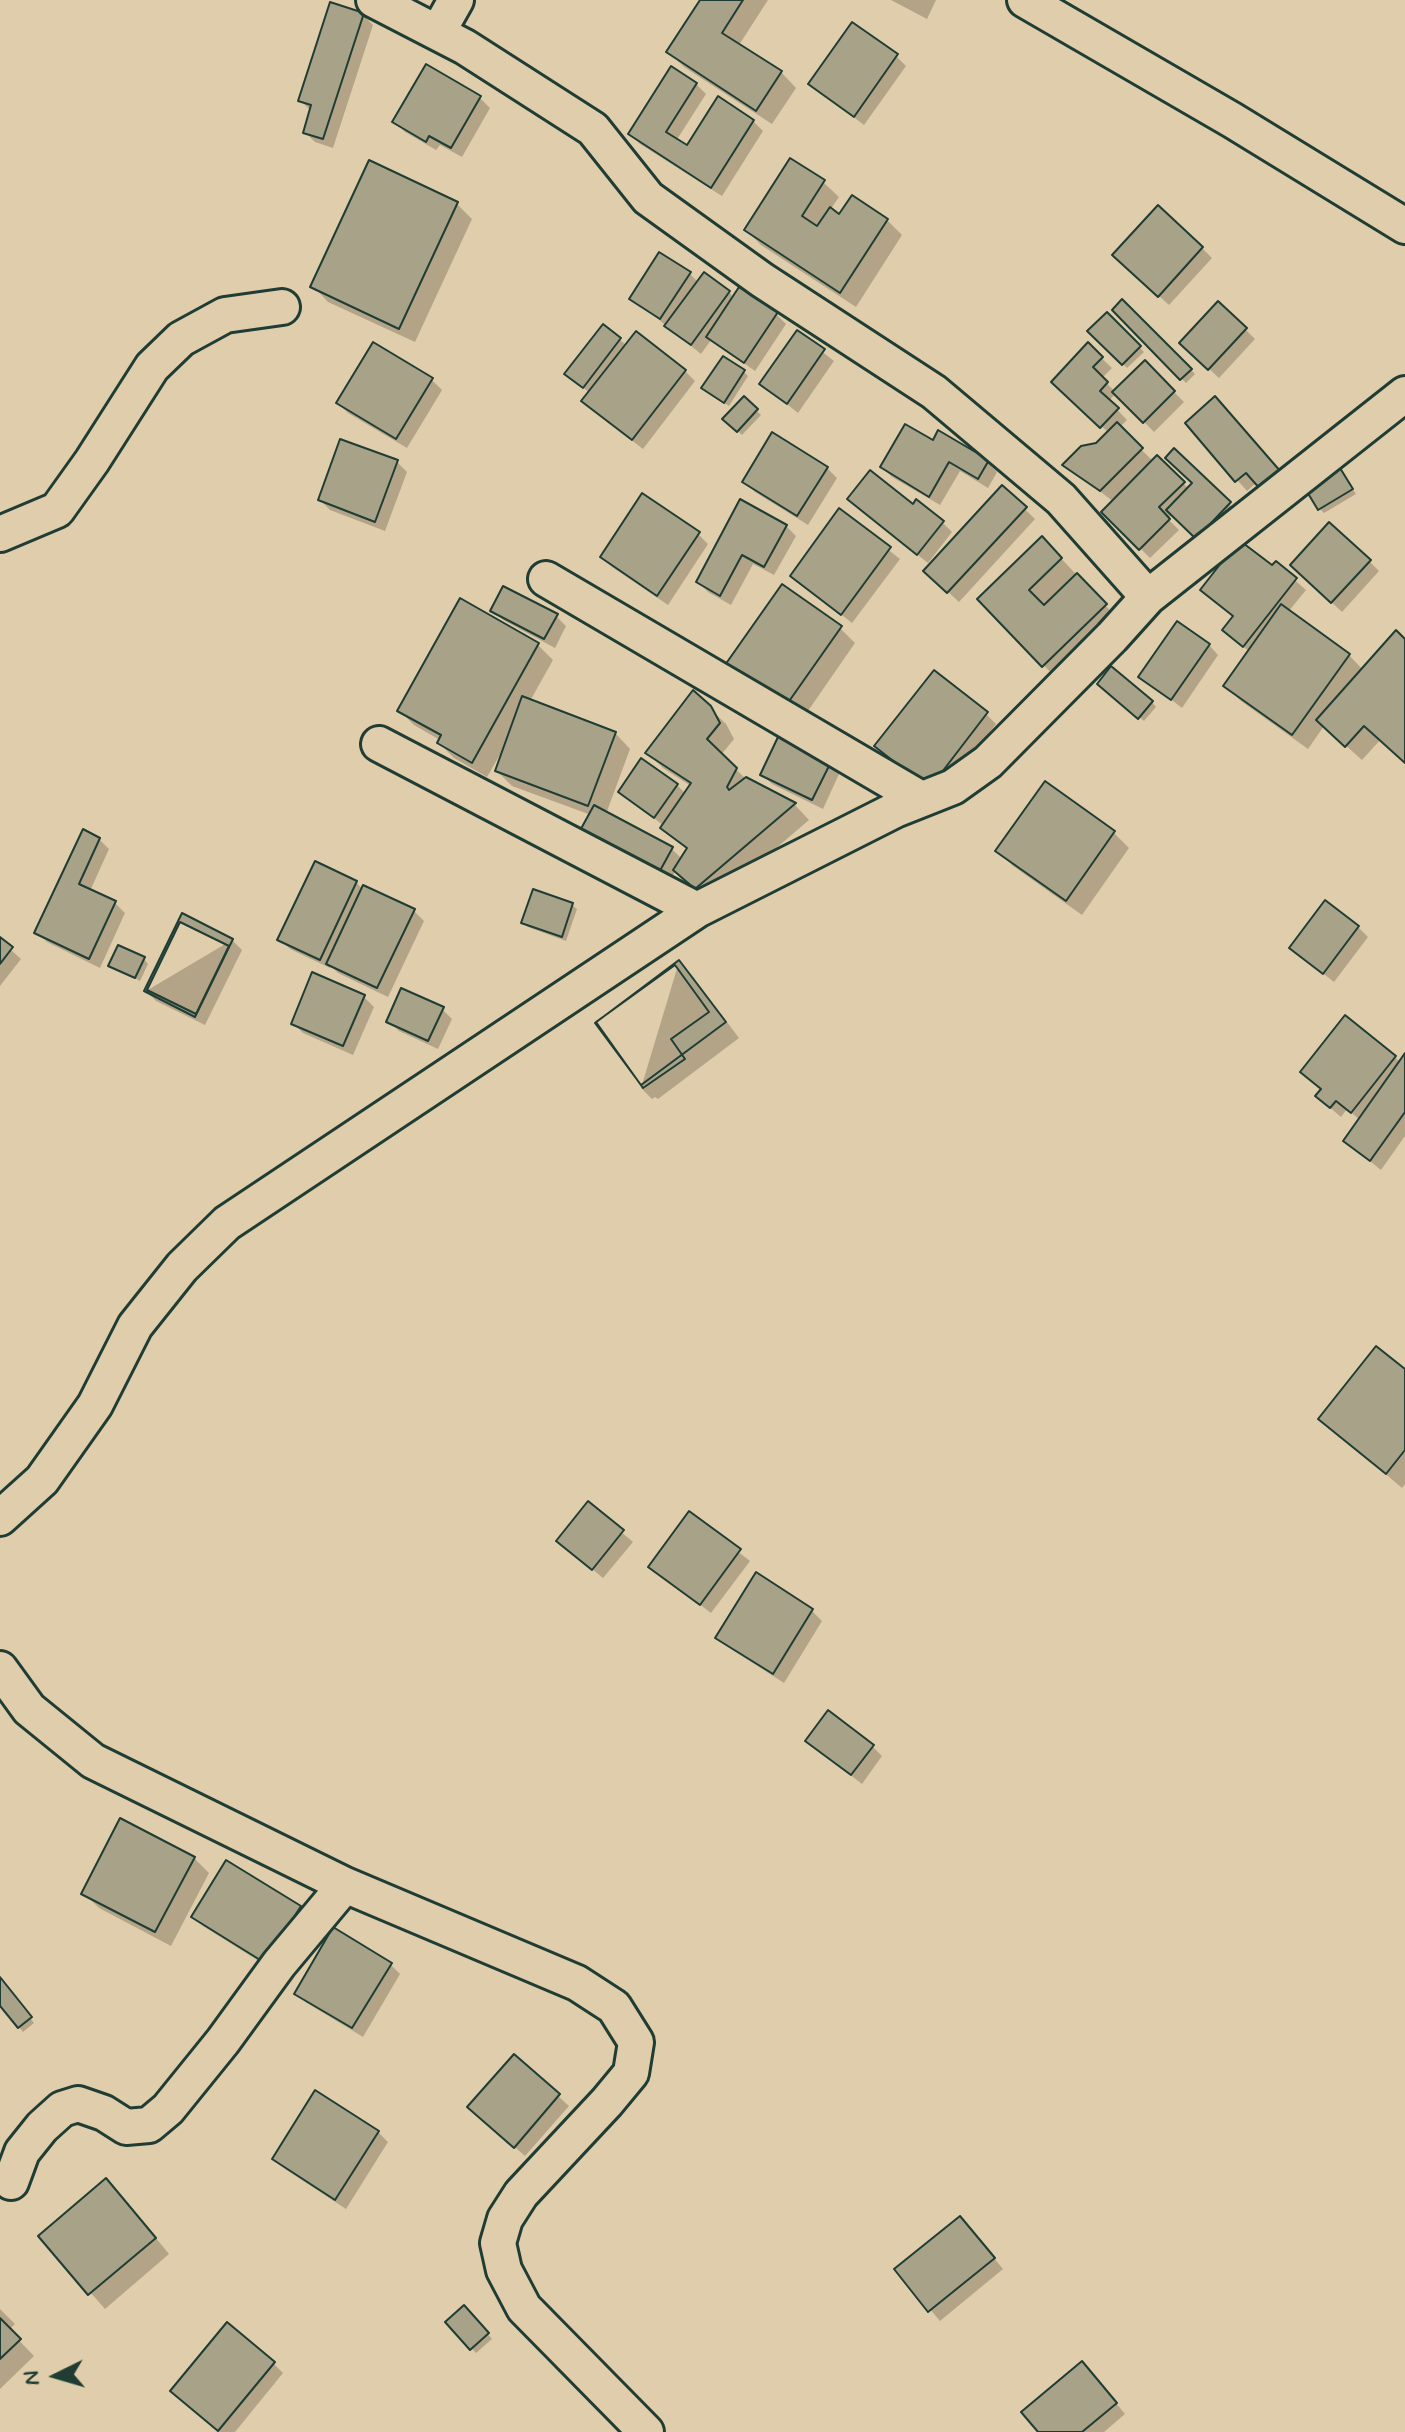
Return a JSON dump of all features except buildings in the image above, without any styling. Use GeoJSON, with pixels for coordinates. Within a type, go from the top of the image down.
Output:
{"type":"FeatureCollection","features":[{"type":"Feature","properties":{"kind":"street"},"geometry":{"type":"LineString","coordinates":[[374,0],[438,32],[593,129],[648,198],[762,280],[934,392],[1061,499],[1148,597]]}},
{"type":"Feature","properties":{"kind":"street"},"geometry":{"type":"LineString","coordinates":[[438,32],[456,0]]}},
{"type":"Feature","properties":{"kind":"street"},"geometry":{"type":"LineString","coordinates":[[1025,0],[1232,120],[1405,226]]}},
{"type":"Feature","properties":{"kind":"street"},"geometry":{"type":"LineString","coordinates":[[0,534],[57,510],[152,367],[181,339],[225,315],[282,307]]}},
{"type":"Feature","properties":{"kind":"street"},"geometry":{"type":"LineString","coordinates":[[0,1518],[42,1480],[95,1405],[135,1326],[182,1267],[227,1223],[697,910],[895,810],[953,787],[988,762],[1148,597],[1405,394]]}},
{"type":"Feature","properties":{"kind":"street"},"geometry":{"type":"LineString","coordinates":[[546,579],[921,799]]}},
{"type":"Feature","properties":{"kind":"street"},"geometry":{"type":"LineString","coordinates":[[379,744],[697,910]]}},
{"type":"Feature","properties":{"kind":"street"},"geometry":{"type":"LineString","coordinates":[[0,1669],[29,1709],[93,1761],[345,1885],[577,1983],[614,2007],[636,2042],[631,2073],[521,2194],[505,2219],[498,2243],[504,2270],[524,2308],[646,2432]]}},
{"type":"Feature","properties":{"kind":"street"},"geometry":{"type":"LineString","coordinates":[[11,2182],[22,2152],[62,2109],[78,2104],[104,2113],[126,2127],[149,2125],[168,2109],[279,1964],[345,1885]]}}]}
